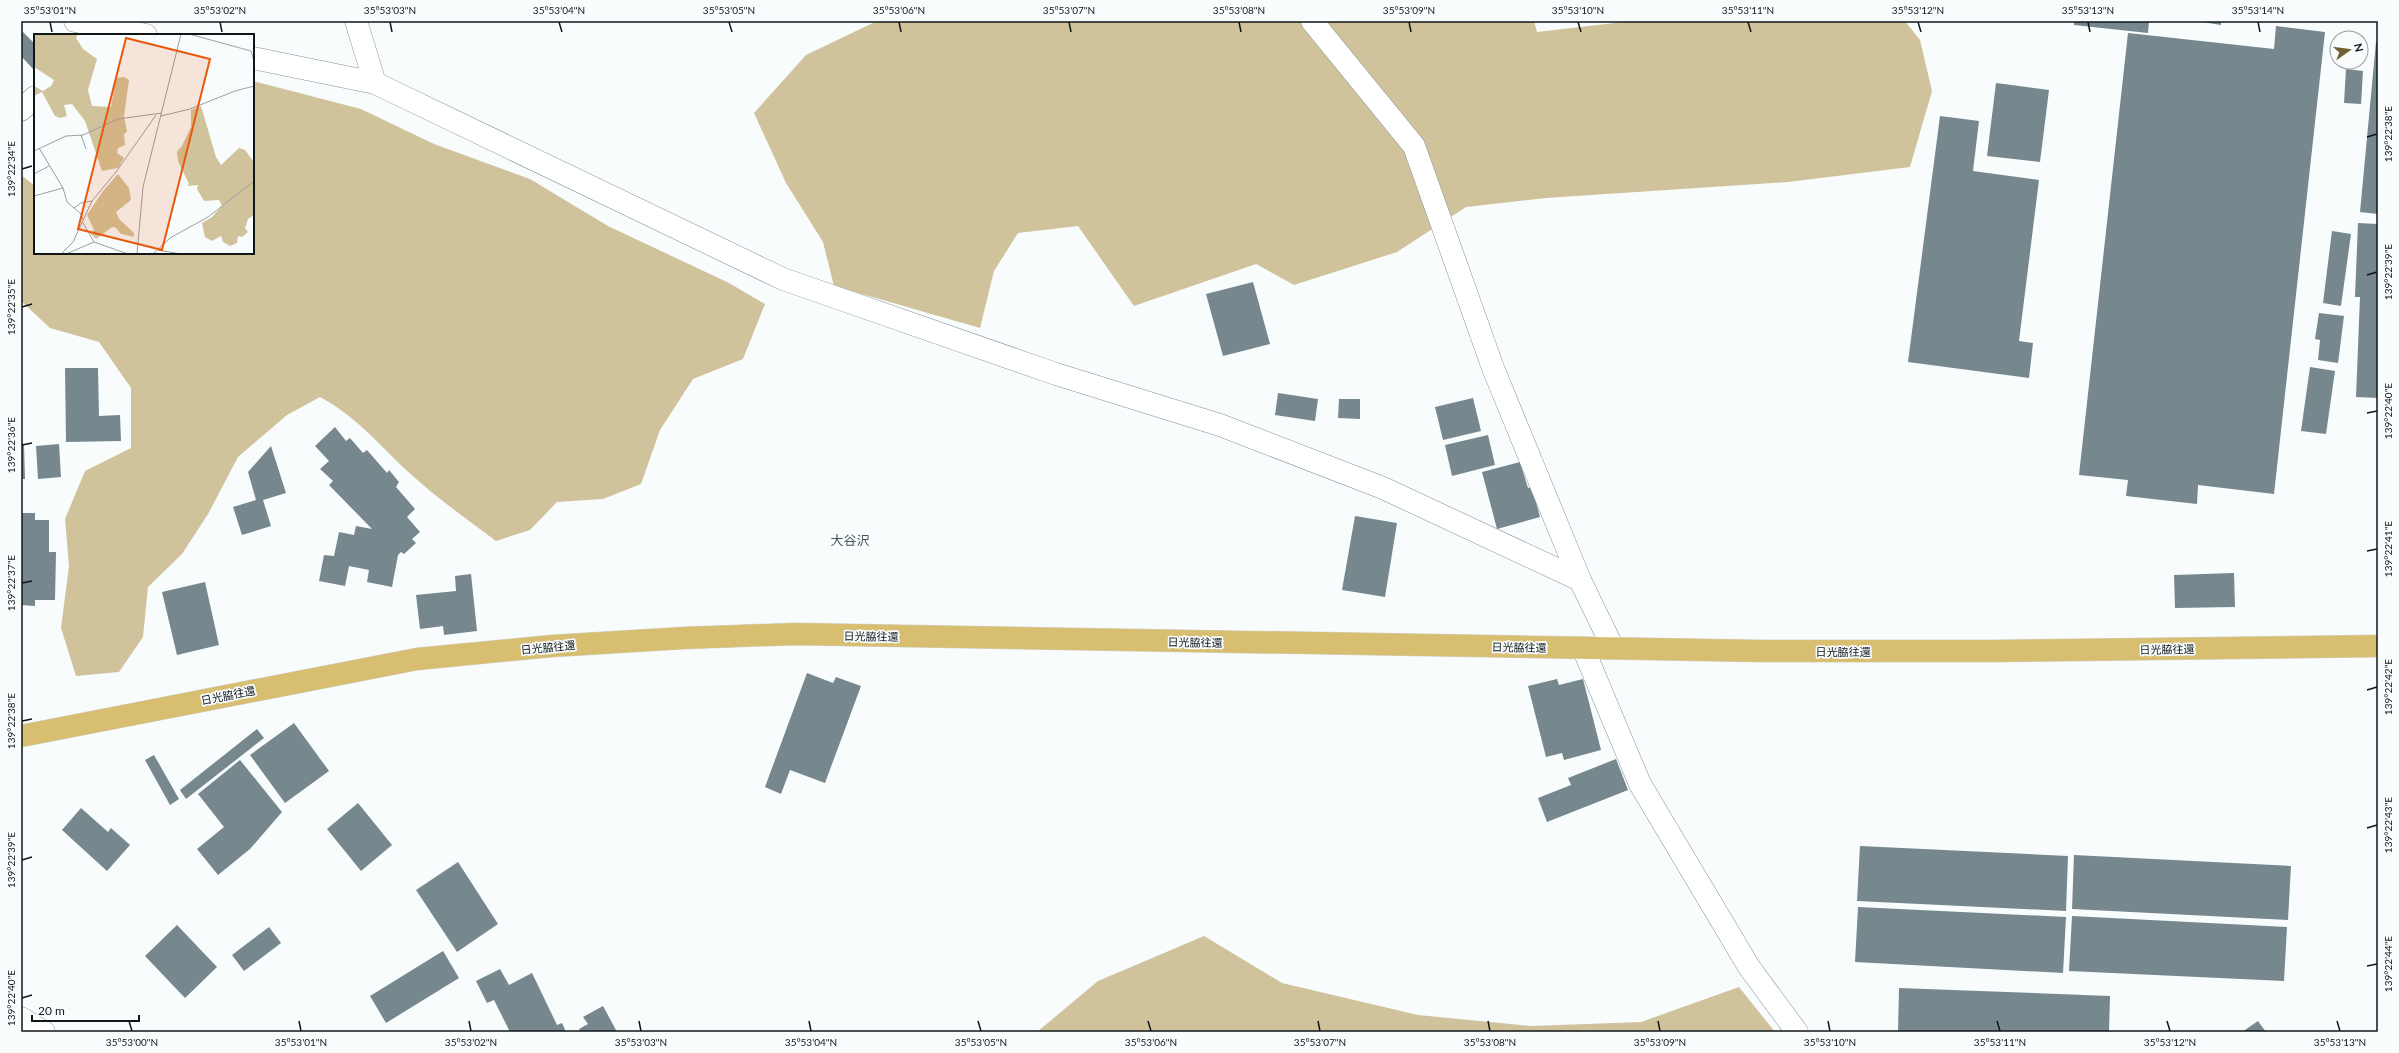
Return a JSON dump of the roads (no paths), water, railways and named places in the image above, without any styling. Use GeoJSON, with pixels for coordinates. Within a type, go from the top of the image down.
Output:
{"type":"FeatureCollection","features":[{"type":"Feature","properties":{"kind":"highway","name":"日光脇往還"},"geometry":{"type":"LineString","coordinates":[[21,736],[417,659],[552,646],[684,638],[795,634],[1583,648],[1993,651],[2378,646]]}},
{"type":"Feature","properties":{"kind":"street"},"geometry":{"type":"LineString","coordinates":[[75,21],[124,30]]}},
{"type":"Feature","properties":{"kind":"street"},"geometry":{"type":"LineString","coordinates":[[356,21],[375,84]]}},
{"type":"Feature","properties":{"kind":"street"},"geometry":{"type":"LineString","coordinates":[[1312,21],[1414,146],[1493,368],[1580,580],[1613,648]]}},
{"type":"Feature","properties":{"kind":"street"},"geometry":{"type":"LineString","coordinates":[[254,58],[375,84],[783,279],[1056,374],[1220,425],[1383,488],[1580,580]]}},
{"type":"Feature","properties":{"kind":"street"},"geometry":{"type":"LineString","coordinates":[[21,110],[34,98]]}},
{"type":"Feature","properties":{"kind":"street"},"geometry":{"type":"LineString","coordinates":[[1583,648],[1640,784],[1749,967],[1797,1032]]}},
{"type":"Feature","properties":{"kind":"street"},"geometry":{"type":"LineString","coordinates":[[21,1018],[44,1032]]}},
{"type":"Feature","properties":{"kind":"district","name":"大谷沢"},"geometry":{"type":"Point","coordinates":[850,540]}}]}
